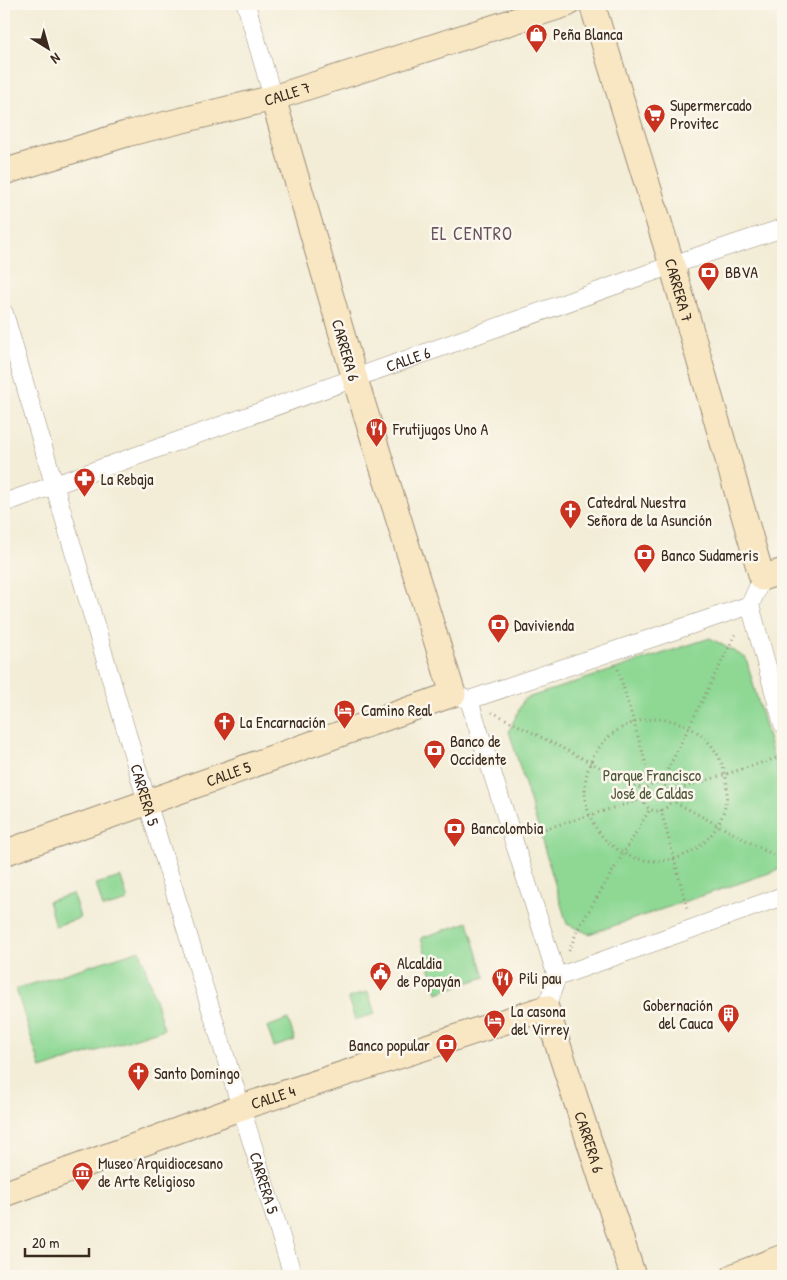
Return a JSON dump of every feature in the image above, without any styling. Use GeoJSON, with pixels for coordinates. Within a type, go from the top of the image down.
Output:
{"type":"FeatureCollection","features":[{"type":"Feature","properties":{"kind":"street","name":"CARRERA 6"},"geometry":{"type":"LineString","coordinates":[[246,4],[355,379],[461,697]]}},
{"type":"Feature","properties":{"kind":"street","name":"CALLE 7"},"geometry":{"type":"LineString","coordinates":[[4,172],[126,134],[273,98],[566,4]]}},
{"type":"Feature","properties":{"kind":"street","name":"CARRERA 7"},"geometry":{"type":"LineString","coordinates":[[592,4],[672,265],[773,574]]}},
{"type":"Feature","properties":{"kind":"street","name":"CALLE 6"},"geometry":{"type":"LineString","coordinates":[[4,503],[672,265],[783,228]]}},
{"type":"Feature","properties":{"kind":"street","name":"CARRERA 5"},"geometry":{"type":"LineString","coordinates":[[4,313],[147,802],[293,1276]]}},
{"type":"Feature","properties":{"kind":"street"},"geometry":{"type":"LineString","coordinates":[[546,1008],[557,977],[514,838],[461,697],[613,652],[750,605],[773,574]]}},
{"type":"Feature","properties":{"kind":"street"},"geometry":{"type":"LineString","coordinates":[[750,605],[783,724]]}},
{"type":"Feature","properties":{"kind":"street","name":"CALLE 5"},"geometry":{"type":"LineString","coordinates":[[4,853],[147,802],[461,697]]}},
{"type":"Feature","properties":{"kind":"street"},"geometry":{"type":"LineString","coordinates":[[557,977],[783,896]]}},
{"type":"Feature","properties":{"kind":"street","name":"CARRERA 6"},"geometry":{"type":"LineString","coordinates":[[546,1008],[633,1276]]}},
{"type":"Feature","properties":{"kind":"street","name":"CALLE 4"},"geometry":{"type":"LineString","coordinates":[[4,1194],[242,1107],[546,1008]]}},
{"type":"Feature","properties":{"kind":"street"},"geometry":{"type":"LineString","coordinates":[[734,1276],[783,1257]]}},
{"type":"Feature","properties":{"kind":"path"},"geometry":{"type":"LineString","coordinates":[[662,783],[750,605]]}},
{"type":"Feature","properties":{"kind":"path"},"geometry":{"type":"LineString","coordinates":[[613,652],[652,784]]}},
{"type":"Feature","properties":{"kind":"path"},"geometry":{"type":"LineString","coordinates":[[461,697],[644,790]]}},
{"type":"Feature","properties":{"kind":"path"},"geometry":{"type":"LineString","coordinates":[[659,720],[673,721],[688,728],[708,742],[716,752],[724,775],[725,805],[716,826],[705,840],[694,849],[674,858],[656,860],[622,855],[602,836],[590,815],[585,799],[585,785],[591,762],[600,747],[609,738],[620,729],[634,723],[659,720]]}},
{"type":"Feature","properties":{"kind":"path"},"geometry":{"type":"LineString","coordinates":[[670,792],[783,756]]}},
{"type":"Feature","properties":{"kind":"path"},"geometry":{"type":"LineString","coordinates":[[662,783],[670,792],[671,800],[661,810],[650,809],[644,803],[644,790],[652,784],[662,783]]}},
{"type":"Feature","properties":{"kind":"path"},"geometry":{"type":"LineString","coordinates":[[514,838],[643,799]]}},
{"type":"Feature","properties":{"kind":"path"},"geometry":{"type":"LineString","coordinates":[[671,800],[716,826],[783,860]]}},
{"type":"Feature","properties":{"kind":"path"},"geometry":{"type":"LineString","coordinates":[[557,977],[578,929],[650,809]]}},
{"type":"Feature","properties":{"kind":"path"},"geometry":{"type":"LineString","coordinates":[[661,810],[692,929]]}},
{"type":"Feature","properties":{"kind":"green space","name":"Parque Francisco José de Caldas"},"geometry":{"type":"Polygon","coordinates":[[[710,638],[746,658],[783,792],[783,860],[778,870],[589,934],[567,924],[509,731],[524,699],[710,638]]]}},
{"type":"Feature","properties":{"kind":"green space"},"geometry":{"type":"Polygon","coordinates":[[[121,877],[128,901],[103,908],[96,884],[121,877]]]}},
{"type":"Feature","properties":{"kind":"green space"},"geometry":{"type":"Polygon","coordinates":[[[73,894],[80,918],[55,926],[48,901],[73,894]]]}},
{"type":"Feature","properties":{"kind":"green space"},"geometry":{"type":"Polygon","coordinates":[[[468,922],[485,977],[437,993],[421,938],[468,922]]]}},
{"type":"Feature","properties":{"kind":"green space"},"geometry":{"type":"Polygon","coordinates":[[[140,950],[164,1029],[41,1069],[16,989],[140,950]]]}},
{"type":"Feature","properties":{"kind":"green space"},"geometry":{"type":"Polygon","coordinates":[[[368,992],[375,1014],[355,1020],[348,998],[368,992]]]}},
{"type":"Feature","properties":{"kind":"green space"},"geometry":{"type":"Polygon","coordinates":[[[288,1019],[295,1040],[274,1047],[267,1027],[288,1019]]]}},
{"type":"Feature","properties":{"kind":"place","name":"Peña Blanca"},"geometry":{"type":"Point","coordinates":[537,53]}},
{"type":"Feature","properties":{"kind":"place","name":"Supermercado Provitec"},"geometry":{"type":"Point","coordinates":[654,133]}},
{"type":"Feature","properties":{"kind":"place","name":"BBVA"},"geometry":{"type":"Point","coordinates":[709,291]}},
{"type":"Feature","properties":{"kind":"place","name":"Frutijugos Uno A"},"geometry":{"type":"Point","coordinates":[377,448]}},
{"type":"Feature","properties":{"kind":"place","name":"La Rebaja"},"geometry":{"type":"Point","coordinates":[85,498]}},
{"type":"Feature","properties":{"kind":"place","name":"Catedral Nuestra Señora de la Asunción"},"geometry":{"type":"Point","coordinates":[571,530]}},
{"type":"Feature","properties":{"kind":"place","name":"Banco Sudameris"},"geometry":{"type":"Point","coordinates":[645,574]}},
{"type":"Feature","properties":{"kind":"place","name":"Davivienda"},"geometry":{"type":"Point","coordinates":[498,644]}},
{"type":"Feature","properties":{"kind":"place","name":"Camino Real"},"geometry":{"type":"Point","coordinates":[345,729]}},
{"type":"Feature","properties":{"kind":"place","name":"La Encarnación"},"geometry":{"type":"Point","coordinates":[224,741]}},
{"type":"Feature","properties":{"kind":"place","name":"Banco de Occidente"},"geometry":{"type":"Point","coordinates":[434,769]}},
{"type":"Feature","properties":{"kind":"place","name":"Bancolombia"},"geometry":{"type":"Point","coordinates":[455,847]}},
{"type":"Feature","properties":{"kind":"place","name":"Alcaldia de Popayán"},"geometry":{"type":"Point","coordinates":[381,991]}},
{"type":"Feature","properties":{"kind":"place","name":"Pili pau"},"geometry":{"type":"Point","coordinates":[503,997]}},
{"type":"Feature","properties":{"kind":"place","name":"Gobernación del Cauca"},"geometry":{"type":"Point","coordinates":[729,1033]}},
{"type":"Feature","properties":{"kind":"place","name":"La casona del Virrey"},"geometry":{"type":"Point","coordinates":[495,1039]}},
{"type":"Feature","properties":{"kind":"place","name":"Banco popular"},"geometry":{"type":"Point","coordinates":[446,1064]}},
{"type":"Feature","properties":{"kind":"place","name":"Santo Domingo"},"geometry":{"type":"Point","coordinates":[138,1092]}},
{"type":"Feature","properties":{"kind":"place","name":"Museo Arquidiocesano de Arte Religioso"},"geometry":{"type":"Point","coordinates":[82,1191]}},
{"type":"Feature","properties":{"kind":"district","name":"EL CENTRO"},"geometry":{"type":"Point","coordinates":[472,234]}}]}
